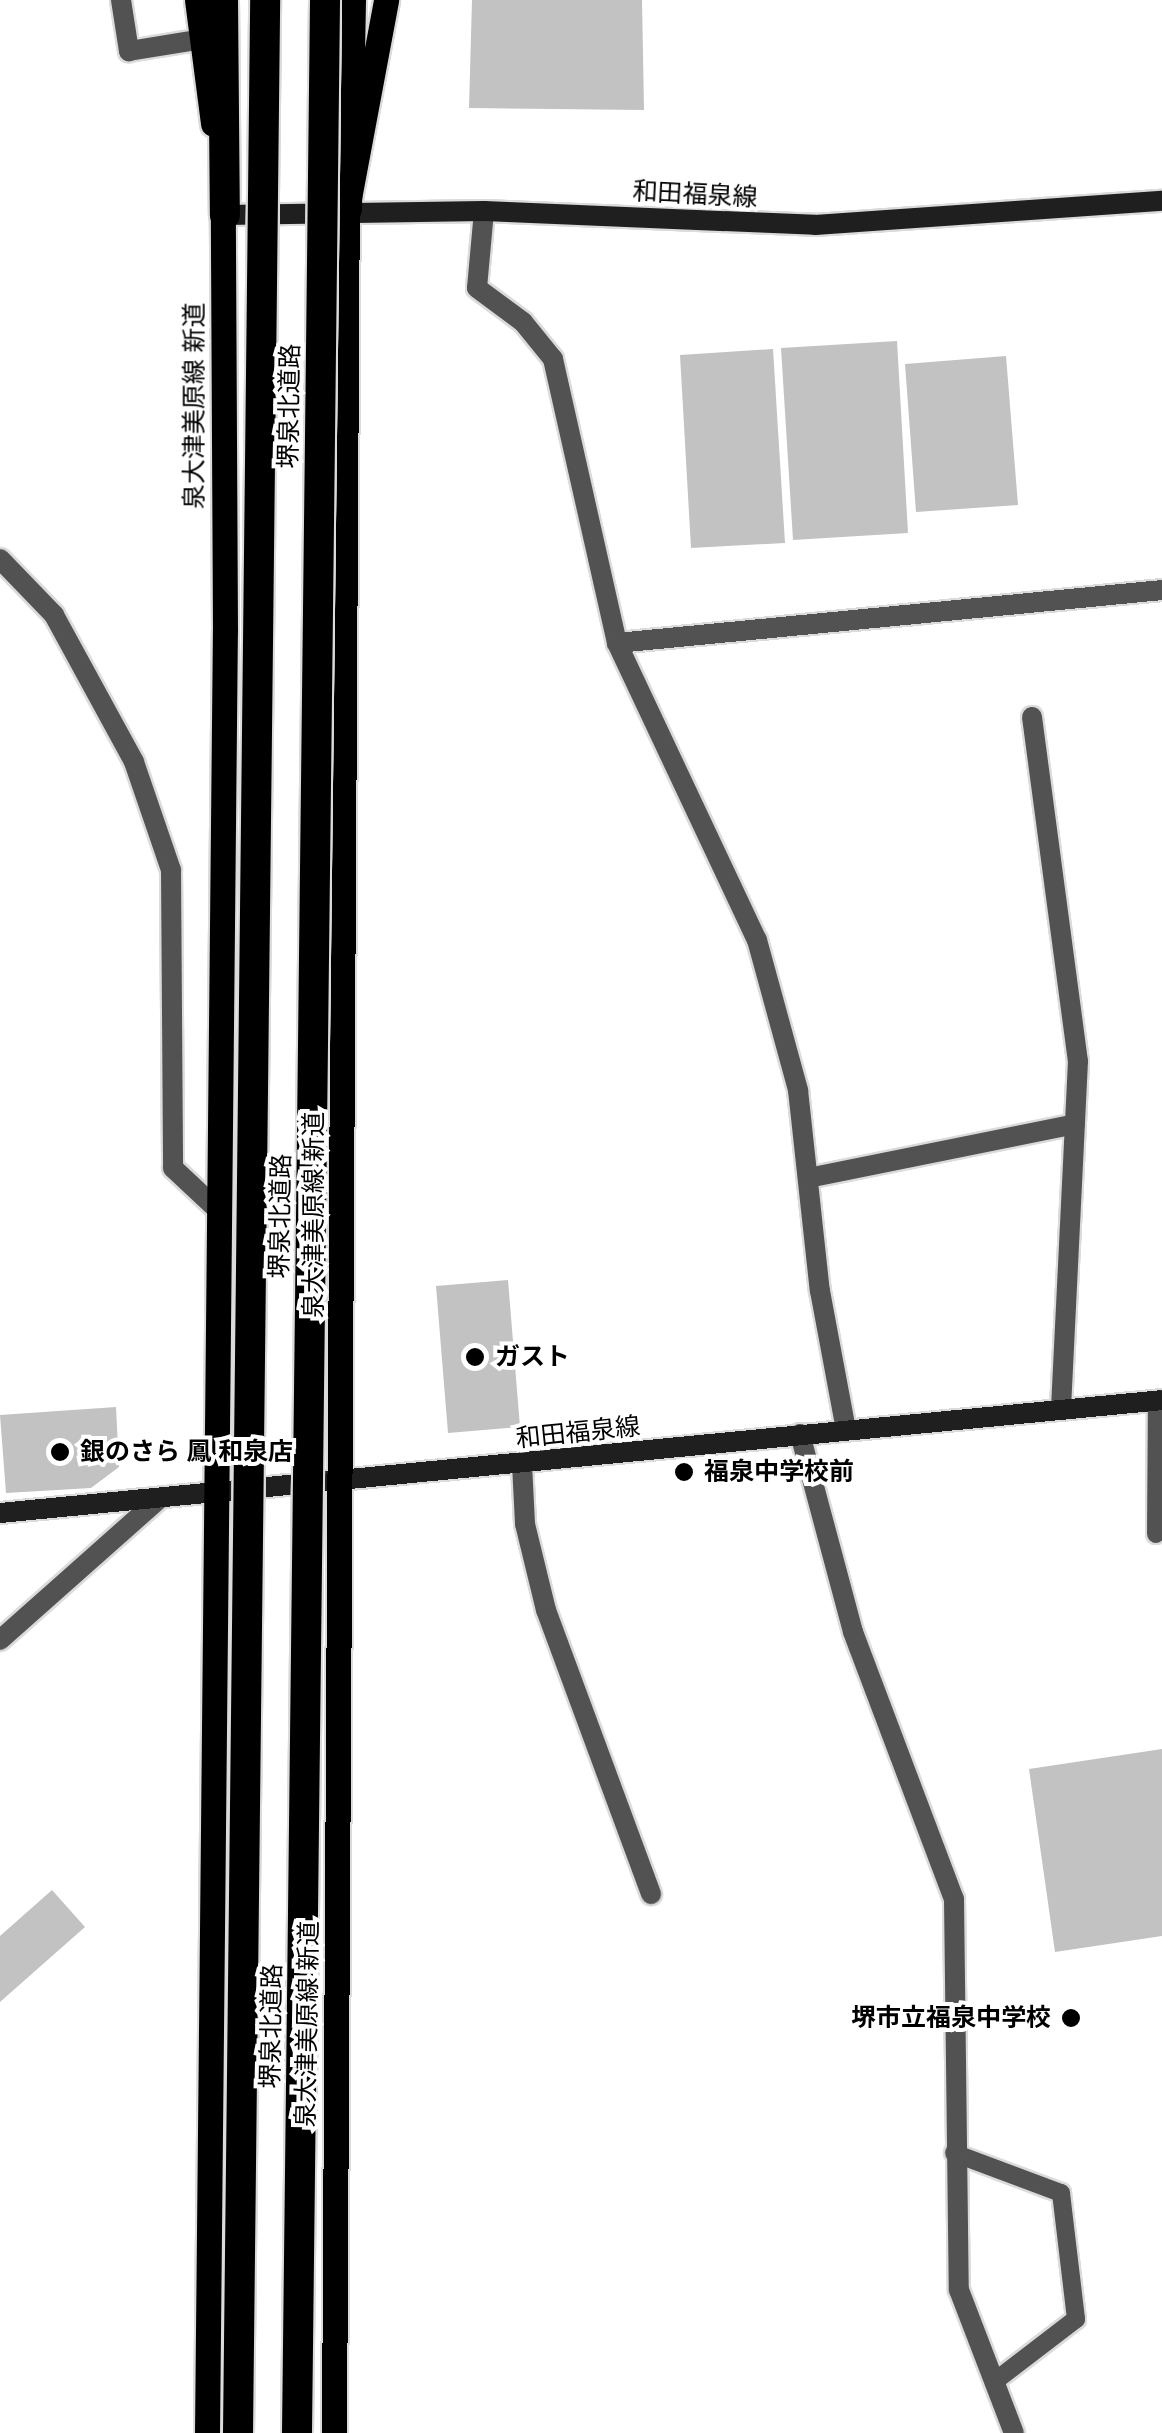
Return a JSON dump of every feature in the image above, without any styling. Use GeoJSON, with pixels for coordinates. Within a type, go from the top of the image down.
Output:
{"type":"FeatureCollection","features":[{"type":"Feature","properties":{"kind":"highway"},"geometry":{"type":"LineString","coordinates":[[223,0],[225,216]]}},
{"type":"Feature","properties":{"kind":"highway","name":"堺泉北道路"},"geometry":{"type":"LineString","coordinates":[[238,2433],[266,0]]}},
{"type":"Feature","properties":{"kind":"highway","name":"堺泉北道路"},"geometry":{"type":"LineString","coordinates":[[297,2433],[325,0]]}},
{"type":"Feature","properties":{"kind":"highway"},"geometry":{"type":"LineString","coordinates":[[347,209],[351,0]]}},
{"type":"Feature","properties":{"kind":"main road","name":"泉大津美原線 新道"},"geometry":{"type":"LineString","coordinates":[[197,0],[225,216],[207,2433]]}},
{"type":"Feature","properties":{"kind":"main road","name":"泉大津美原線 新道"},"geometry":{"type":"LineString","coordinates":[[334,2433],[343,1480],[347,209],[386,0]]}},
{"type":"Feature","properties":{"kind":"main road","name":"和田福泉線"},"geometry":{"type":"LineString","coordinates":[[225,216],[347,209],[484,211],[815,225],[1162,200]]}},
{"type":"Feature","properties":{"kind":"main road","name":"和田福泉線"},"geometry":{"type":"LineString","coordinates":[[0,1513],[216,1495],[1159,1400]]}},
{"type":"Feature","properties":{"kind":"street"},"geometry":{"type":"LineString","coordinates":[[121,0],[130,50],[202,39]]}},
{"type":"Feature","properties":{"kind":"street"},"geometry":{"type":"LineString","coordinates":[[484,211],[477,288],[524,322],[553,360],[617,643],[756,940],[798,1090],[820,1291],[846,1430]]}},
{"type":"Feature","properties":{"kind":"street"},"geometry":{"type":"LineString","coordinates":[[0,559],[54,615],[134,762],[171,870],[173,1168],[219,1211]]}},
{"type":"Feature","properties":{"kind":"street"},"geometry":{"type":"LineString","coordinates":[[617,643],[1162,590]]}},
{"type":"Feature","properties":{"kind":"street"},"geometry":{"type":"LineString","coordinates":[[1032,717],[1078,1061],[1061,1409]]}},
{"type":"Feature","properties":{"kind":"street"},"geometry":{"type":"LineString","coordinates":[[808,1178],[1075,1124]]}},
{"type":"Feature","properties":{"kind":"street"},"geometry":{"type":"LineString","coordinates":[[800,1434],[854,1632],[954,1899],[954,2153],[959,2290],[1014,2433]]}},
{"type":"Feature","properties":{"kind":"street"},"geometry":{"type":"LineString","coordinates":[[522,1464],[525,1524],[546,1610],[651,1894]]}},
{"type":"Feature","properties":{"kind":"street"},"geometry":{"type":"LineString","coordinates":[[0,1640],[159,1499]]}},
{"type":"Feature","properties":{"kind":"lane"},"geometry":{"type":"LineString","coordinates":[[1156,1534],[1159,1400]]}},
{"type":"Feature","properties":{"kind":"lane"},"geometry":{"type":"LineString","coordinates":[[954,2153],[1061,2193],[1076,2318],[994,2382]]}},
{"type":"Feature","properties":{"kind":"building"},"geometry":{"type":"Polygon","coordinates":[[[472,0],[642,0],[644,110],[469,108],[472,0]]]}},
{"type":"Feature","properties":{"kind":"building"},"geometry":{"type":"Polygon","coordinates":[[[897,341],[908,533],[793,540],[781,348],[897,341]]]}},
{"type":"Feature","properties":{"kind":"building"},"geometry":{"type":"Polygon","coordinates":[[[773,349],[785,543],[691,548],[680,355],[773,349]]]}},
{"type":"Feature","properties":{"kind":"building"},"geometry":{"type":"Polygon","coordinates":[[[1006,356],[1018,505],[916,512],[905,364],[1006,356]]]}},
{"type":"Feature","properties":{"kind":"building"},"geometry":{"type":"Polygon","coordinates":[[[508,1280],[520,1427],[448,1433],[436,1286],[508,1280]]]}},
{"type":"Feature","properties":{"kind":"building","name":"銀のさら 鳳 和泉店"},"geometry":{"type":"Polygon","coordinates":[[[116,1407],[119,1467],[91,1488],[6,1493],[0,1415],[116,1407]]]}},
{"type":"Feature","properties":{"kind":"building"},"geometry":{"type":"Polygon","coordinates":[[[1162,1749],[1162,1936],[1055,1952],[1029,1769],[1162,1749]]]}},
{"type":"Feature","properties":{"kind":"building"},"geometry":{"type":"Polygon","coordinates":[[[52,1890],[85,1927],[0,2002],[0,1936],[52,1890]]]}},
{"type":"Feature","properties":{"kind":"place","name":"ガスト"},"geometry":{"type":"Point","coordinates":[475,1357]}},
{"type":"Feature","properties":{"kind":"place","name":"銀のさら 鳳 和泉店"},"geometry":{"type":"Point","coordinates":[60,1452]}},
{"type":"Feature","properties":{"kind":"place","name":"福泉中学校前"},"geometry":{"type":"Point","coordinates":[684,1472]}},
{"type":"Feature","properties":{"kind":"place","name":"堺市立福泉中学校"},"geometry":{"type":"Point","coordinates":[1071,2018]}}]}
